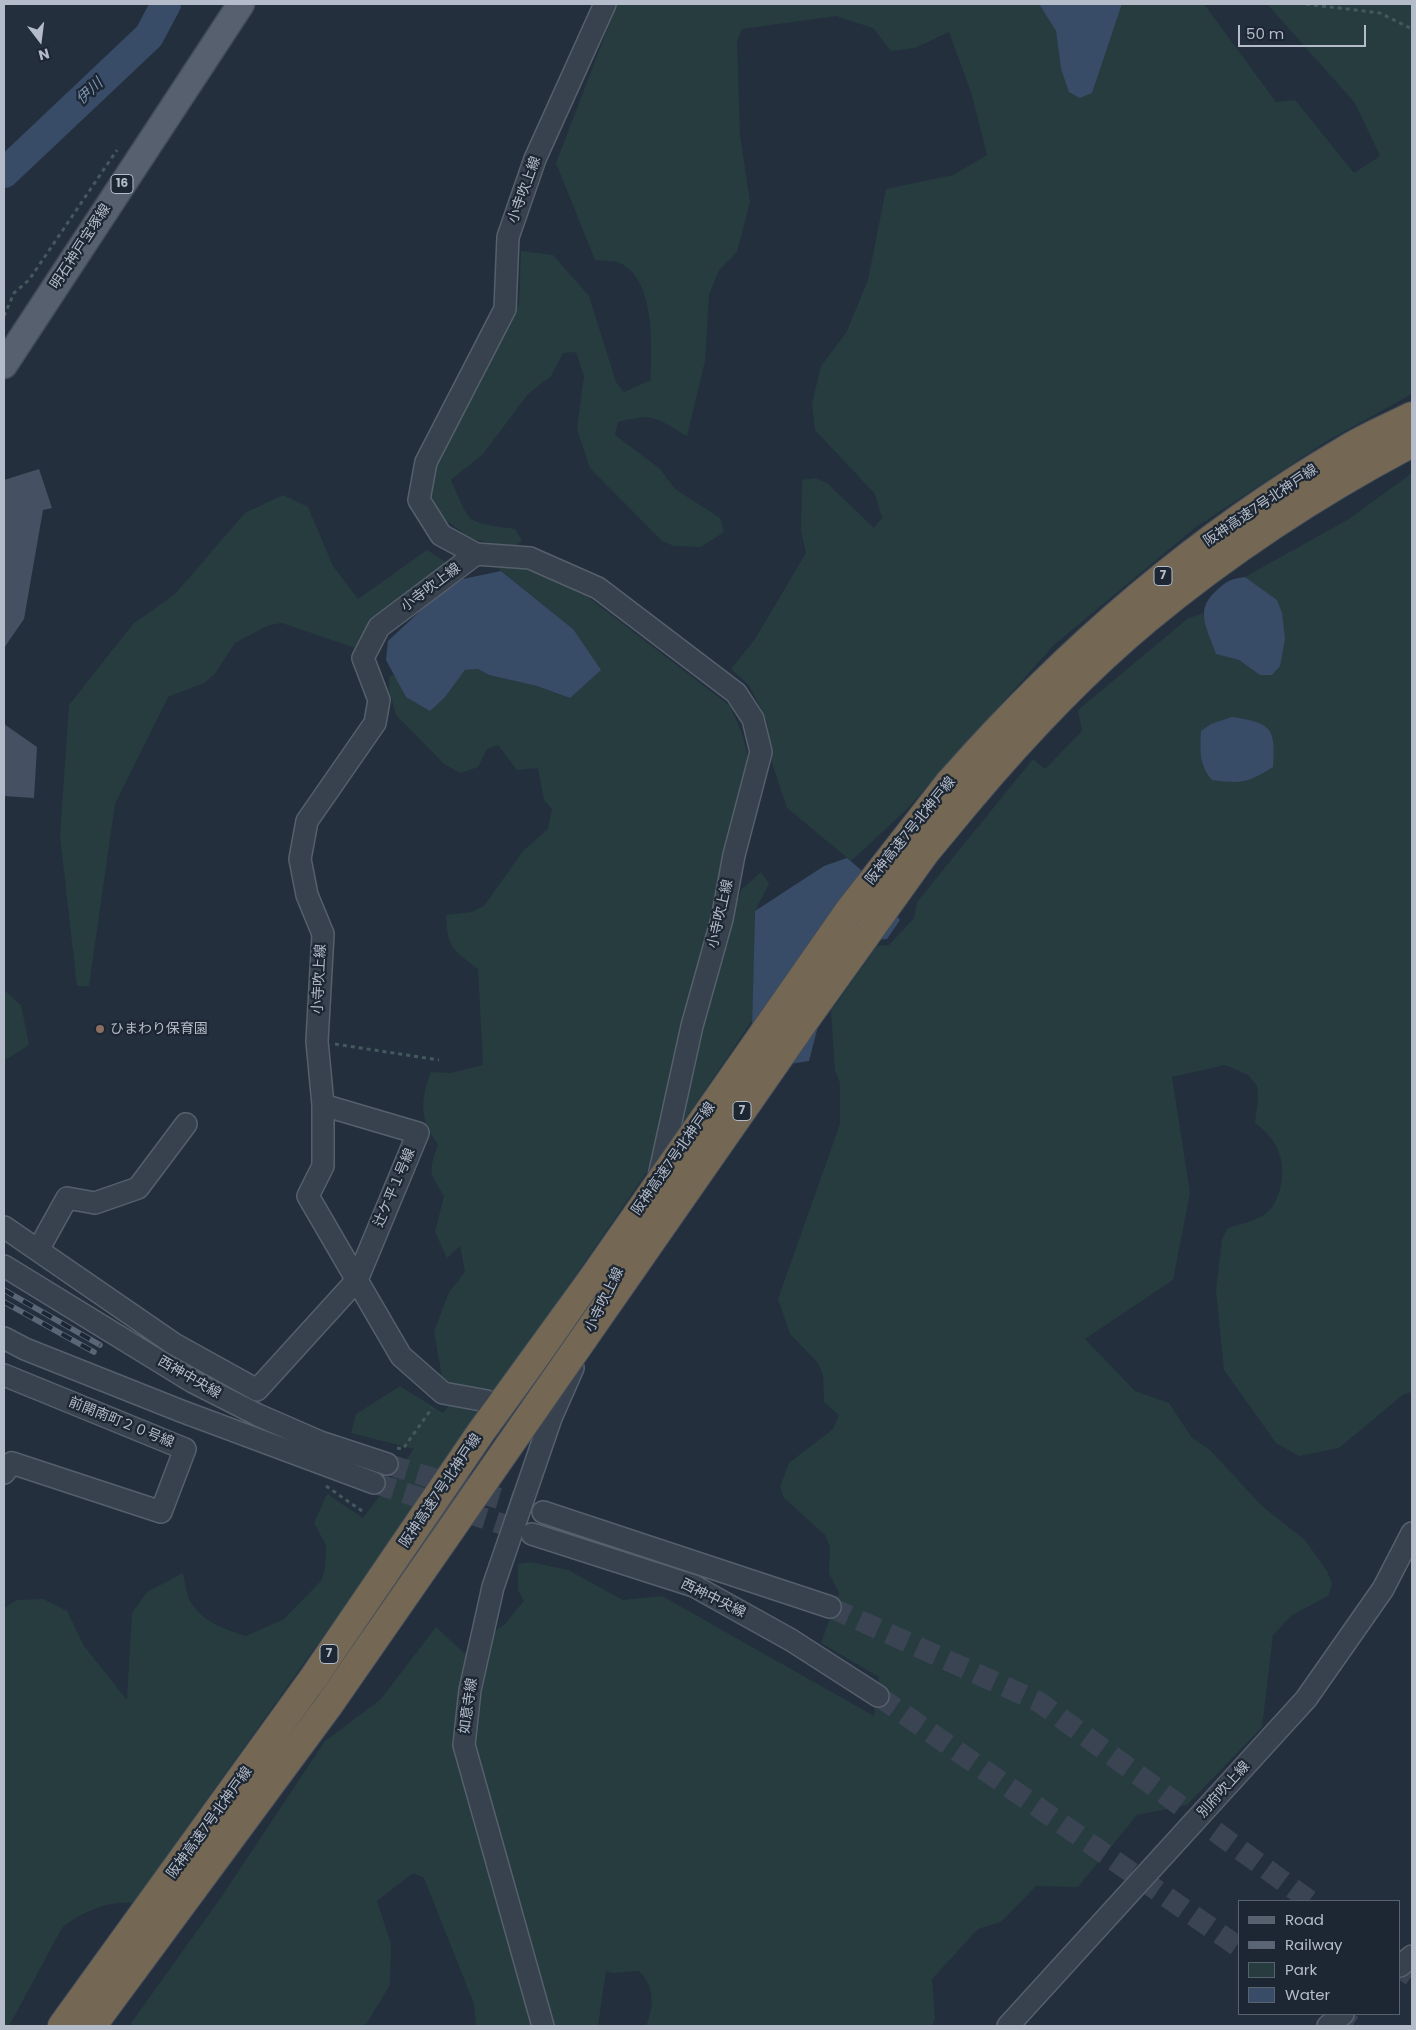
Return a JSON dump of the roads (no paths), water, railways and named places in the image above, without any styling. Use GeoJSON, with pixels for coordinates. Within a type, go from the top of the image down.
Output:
{"type":"FeatureCollection","features":[{"type":"Feature","properties":{"kind":"highway","name":"阪神高速7号北神戸線"},"geometry":{"type":"LineString","coordinates":[[92,2026],[328,1705],[812,1011],[926,853],[994,732],[1057,668],[1138,596],[1235,520],[1346,449],[1412,416]]}},
{"type":"Feature","properties":{"kind":"highway","name":"阪神高速7号北神戸線"},"geometry":{"type":"LineString","coordinates":[[62,2026],[314,1677],[482,1432],[848,912],[959,792],[1013,748],[1146,620],[1252,540],[1358,472],[1412,443]]}},
{"type":"Feature","properties":{"kind":"main road","name":"明石神戸宝塚線"},"geometry":{"type":"LineString","coordinates":[[4,364],[241,4]]}},
{"type":"Feature","properties":{"kind":"street","name":"小寺吹上線"},"geometry":{"type":"LineString","coordinates":[[551,1418],[601,1308],[632,1246],[653,1196],[667,1145],[692,1026],[722,919],[734,855],[761,752],[753,719],[736,693],[598,588],[530,558],[476,554],[441,535],[419,500],[426,462],[505,309],[508,237],[535,159],[605,4]]}},
{"type":"Feature","properties":{"kind":"street","name":"小寺吹上線"},"geometry":{"type":"LineString","coordinates":[[476,554],[379,627],[363,658],[380,700],[375,723],[307,821],[300,859],[307,895],[323,934],[317,1041],[323,1106],[323,1166],[308,1196],[401,1356],[443,1393],[487,1401]]}},
{"type":"Feature","properties":{"kind":"street","name":"辻ケ平１号線"},"geometry":{"type":"LineString","coordinates":[[323,1106],[418,1132],[357,1280]]}},
{"type":"Feature","properties":{"kind":"street"},"geometry":{"type":"LineString","coordinates":[[38,1250],[67,1198],[95,1203],[138,1188],[186,1124]]}},
{"type":"Feature","properties":{"kind":"street"},"geometry":{"type":"LineString","coordinates":[[4,1227],[174,1344],[258,1390],[357,1280]]}},
{"type":"Feature","properties":{"kind":"street"},"geometry":{"type":"LineString","coordinates":[[4,1249],[153,1357]]}},
{"type":"Feature","properties":{"kind":"street","name":"西神中央線"},"geometry":{"type":"LineString","coordinates":[[4,1266],[193,1382],[258,1415],[320,1442],[387,1464]]}},
{"type":"Feature","properties":{"kind":"street","name":"西神中央線"},"geometry":{"type":"LineString","coordinates":[[4,1338],[25,1349],[181,1411],[374,1483]]}},
{"type":"Feature","properties":{"kind":"street"},"geometry":{"type":"LineString","coordinates":[[4,1348],[181,1411]]}},
{"type":"Feature","properties":{"kind":"street","name":"前開南町２０号線"},"geometry":{"type":"LineString","coordinates":[[4,1375],[185,1449],[161,1512],[12,1463],[4,1473]]}},
{"type":"Feature","properties":{"kind":"street","name":"如意寺線"},"geometry":{"type":"LineString","coordinates":[[543,2026],[464,1745],[470,1690],[493,1587],[551,1418]]}},
{"type":"Feature","properties":{"kind":"street","name":"西神中央線"},"geometry":{"type":"LineString","coordinates":[[543,1512],[830,1607]]}},
{"type":"Feature","properties":{"kind":"street","name":"別府吹上線"},"geometry":{"type":"LineString","coordinates":[[1008,2026],[1306,1699],[1383,1589],[1412,1533]]}},
{"type":"Feature","properties":{"kind":"street","name":"西神中央線"},"geometry":{"type":"LineString","coordinates":[[532,1534],[694,1586],[791,1640],[878,1696]]}},
{"type":"Feature","properties":{"kind":"street"},"geometry":{"type":"LineString","coordinates":[[1401,1965],[1412,1956]]}},
{"type":"Feature","properties":{"kind":"street"},"geometry":{"type":"LineString","coordinates":[[1328,2026],[1342,2015]]}},
{"type":"Feature","properties":{"kind":"water"},"geometry":{"type":"Polygon","coordinates":[[[1039,4],[1122,4],[1092,93],[1080,98],[1069,92],[1061,69],[1056,31],[1039,4]]]}},
{"type":"Feature","properties":{"kind":"water"},"geometry":{"type":"Polygon","coordinates":[[[501,571],[573,629],[601,670],[570,698],[537,686],[489,675],[478,669],[465,670],[445,697],[430,711],[406,697],[386,660],[388,641],[433,599],[463,579],[501,571]]]}},
{"type":"Feature","properties":{"kind":"water"},"geometry":{"type":"Polygon","coordinates":[[[1245,577],[1277,600],[1282,613],[1285,639],[1280,666],[1272,675],[1260,675],[1239,660],[1216,654],[1207,629],[1204,614],[1205,606],[1209,599],[1228,581],[1245,577]]]}},
{"type":"Feature","properties":{"kind":"water"},"geometry":{"type":"Polygon","coordinates":[[[1232,717],[1255,722],[1268,729],[1272,735],[1273,767],[1244,781],[1212,780],[1203,763],[1201,731],[1211,724],[1232,717]]]}},
{"type":"Feature","properties":{"kind":"water"},"geometry":{"type":"Polygon","coordinates":[[[847,858],[860,869],[900,920],[887,939],[864,940],[825,999],[809,1061],[751,1070],[755,911],[824,866],[847,858]]]}},
{"type":"Feature","properties":{"kind":"waterway","name":"伊川"},"geometry":{"type":"LineString","coordinates":[[4,173],[149,36],[166,4]]}},
{"type":"Feature","properties":{"kind":"tunnel"},"geometry":{"type":"LineString","coordinates":[[387,1464],[543,1512]]}},
{"type":"Feature","properties":{"kind":"tunnel"},"geometry":{"type":"LineString","coordinates":[[374,1483],[530,1533]]}},
{"type":"Feature","properties":{"kind":"tunnel"},"geometry":{"type":"LineString","coordinates":[[830,1607],[1039,1702],[1309,1900]]}},
{"type":"Feature","properties":{"kind":"tunnel"},"geometry":{"type":"LineString","coordinates":[[878,1696],[1238,1947]]}},
{"type":"Feature","properties":{"kind":"tunnel"},"geometry":{"type":"LineString","coordinates":[[1401,1968],[1412,1976]]}},
{"type":"Feature","properties":{"kind":"tunnel"},"geometry":{"type":"LineString","coordinates":[[1336,2015],[1353,2026]]}},
{"type":"Feature","properties":{"kind":"railway"},"geometry":{"type":"LineString","coordinates":[[4,1290],[100,1345]]}},
{"type":"Feature","properties":{"kind":"railway"},"geometry":{"type":"LineString","coordinates":[[4,1302],[94,1352]]}},
{"type":"Feature","properties":{"kind":"place","name":"ひまわり保育園"},"geometry":{"type":"Point","coordinates":[100,1029]}}]}
